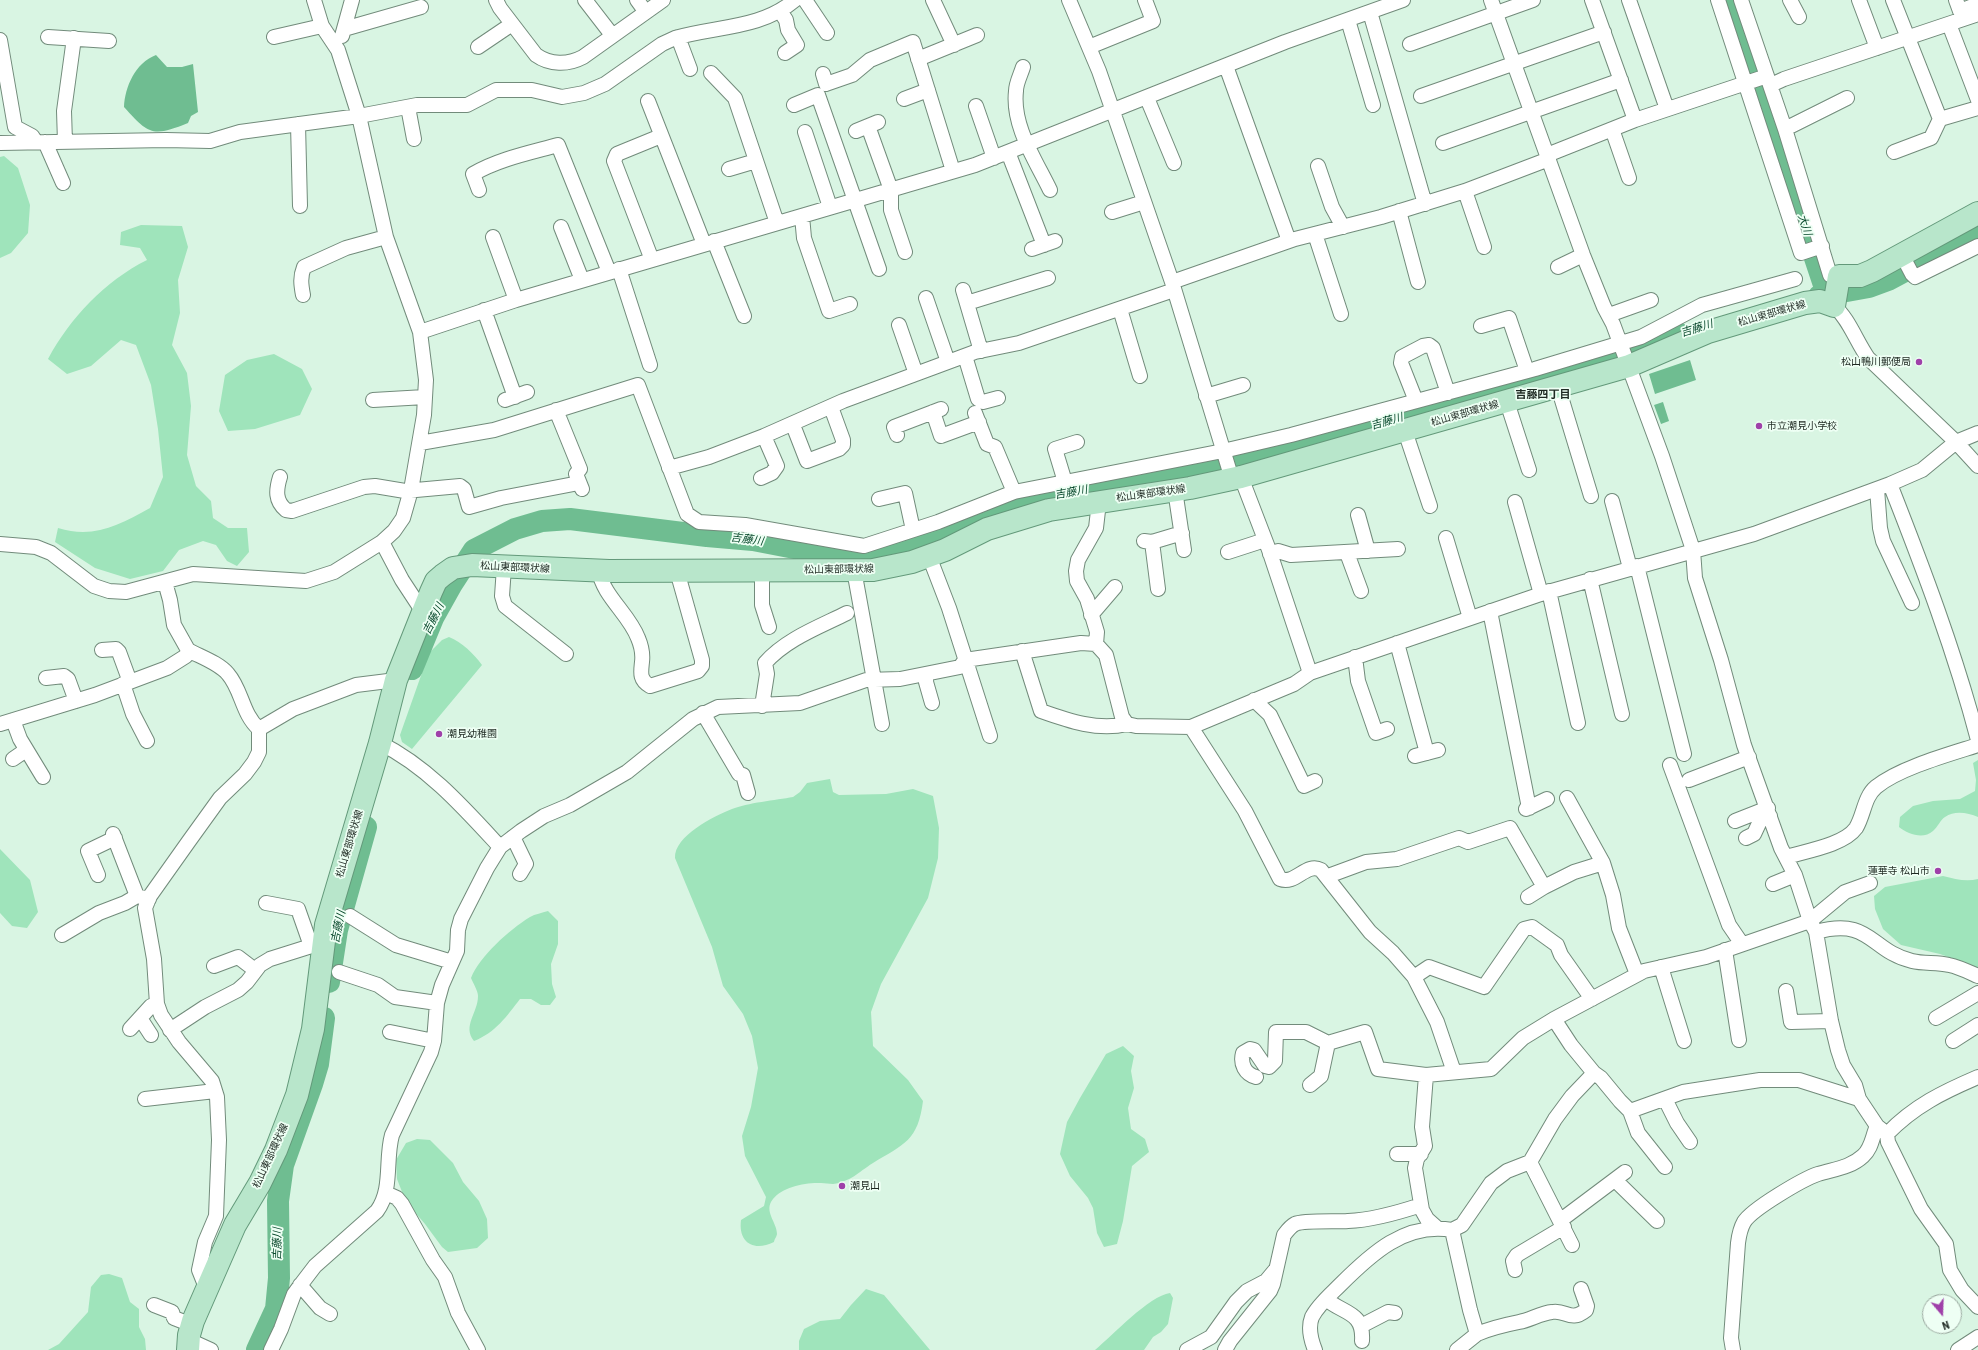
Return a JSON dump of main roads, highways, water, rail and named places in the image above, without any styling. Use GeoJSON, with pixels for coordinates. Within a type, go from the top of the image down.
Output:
{"type":"FeatureCollection","features":[{"type":"Feature","properties":{"kind":"main road","name":"松山東部環状線"},"geometry":{"type":"LineString","coordinates":[[190,1338],[207,1290],[235,1225],[260,1184],[276,1150],[297,1095],[313,1029],[318,944],[326,925],[387,747],[396,680],[436,581],[462,567],[504,567],[599,571],[762,571],[854,570],[892,567],[929,556],[987,529],[1049,510],[1175,490],[1235,477],[1405,431],[1429,422],[1558,387],[1625,355],[1820,301],[1860,276],[1903,257],[1978,213]]}},
{"type":"Feature","properties":{"kind":"waterway","name":"大川"},"geometry":{"type":"LineString","coordinates":[[1729,0],[1827,294]]}},
{"type":"Feature","properties":{"kind":"waterway","name":"大川"},"geometry":{"type":"LineString","coordinates":[[1819,296],[1869,287],[1888,280],[1978,232]]}},
{"type":"Feature","properties":{"kind":"waterway","name":"吉藤川"},"geometry":{"type":"LineString","coordinates":[[412,669],[433,618],[452,584],[474,550],[515,529],[542,521],[570,519],[707,536],[753,540],[841,557],[863,558],[878,555],[922,539],[1010,504],[1197,471],[1343,434],[1572,370],[1680,334]]}},
{"type":"Feature","properties":{"kind":"waterway","name":"吉藤川"},"geometry":{"type":"LineString","coordinates":[[329,982],[337,930],[366,827]]}},
{"type":"Feature","properties":{"kind":"waterway","name":"吉藤川"},"geometry":{"type":"LineString","coordinates":[[257,1350],[276,1309],[279,1278],[278,1201],[283,1165],[318,1064],[324,1018]]}},
{"type":"Feature","properties":{"kind":"place","name":"松山鴨川郵便局"},"geometry":{"type":"Point","coordinates":[1919,362]}},
{"type":"Feature","properties":{"kind":"place","name":"市立潮見小学校"},"geometry":{"type":"Point","coordinates":[1759,426]}},
{"type":"Feature","properties":{"kind":"place","name":"潮見幼稚園"},"geometry":{"type":"Point","coordinates":[439,734]}},
{"type":"Feature","properties":{"kind":"place","name":"蓮華寺 松山市"},"geometry":{"type":"Point","coordinates":[1938,871]}},
{"type":"Feature","properties":{"kind":"place","name":"潮見山"},"geometry":{"type":"Point","coordinates":[842,1186]}},
{"type":"Feature","properties":{"kind":"district","name":"吉藤四丁目"},"geometry":{"type":"Point","coordinates":[1543,395]}}]}
